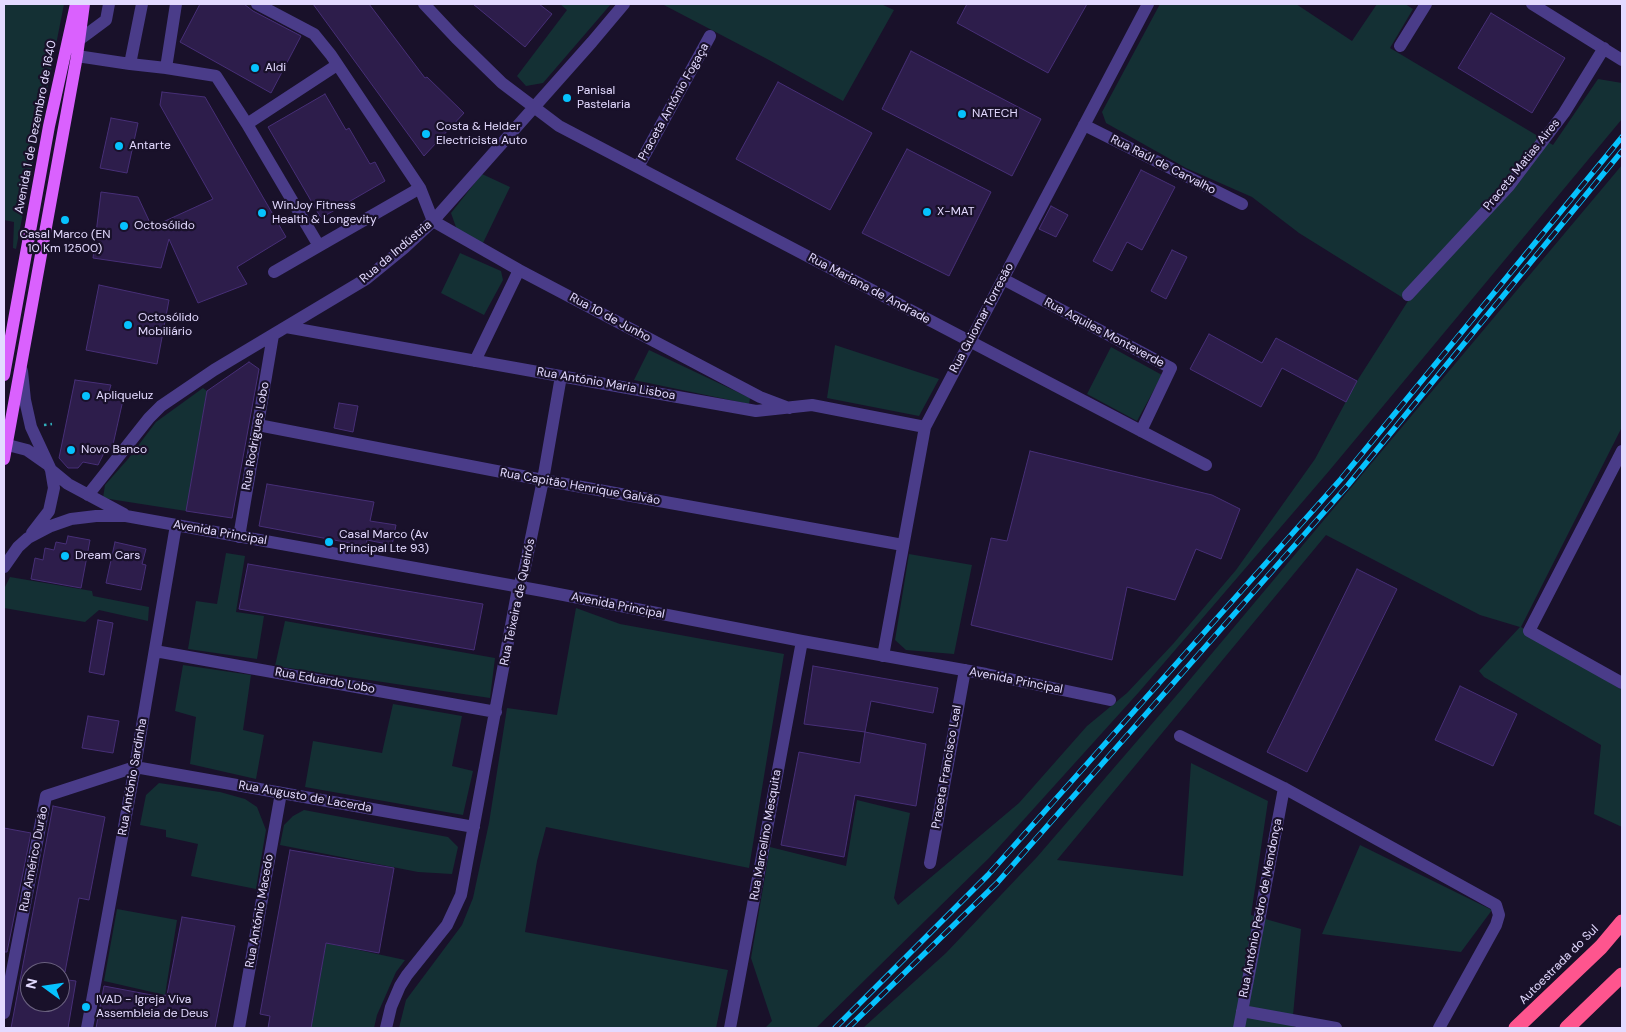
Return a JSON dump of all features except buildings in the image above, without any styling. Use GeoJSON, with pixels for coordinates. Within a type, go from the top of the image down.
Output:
{"type":"FeatureCollection","features":[{"type":"Feature","properties":{"kind":"highway","name":"Autoestrada do Sul"},"geometry":{"type":"LineString","coordinates":[[1516,1028],[1600,947],[1622,922]]}},
{"type":"Feature","properties":{"kind":"highway"},"geometry":{"type":"LineString","coordinates":[[1567,1028],[1622,975]]}},
{"type":"Feature","properties":{"kind":"main road","name":"Avenida 1 de Dezembro de 1640"},"geometry":{"type":"LineString","coordinates":[[4,374],[49,126],[76,4]]}},
{"type":"Feature","properties":{"kind":"main road"},"geometry":{"type":"LineString","coordinates":[[4,459],[5,444],[77,56],[84,4]]}},
{"type":"Feature","properties":{"kind":"street"},"geometry":{"type":"LineString","coordinates":[[79,40],[106,20],[109,4]]}},
{"type":"Feature","properties":{"kind":"street"},"geometry":{"type":"LineString","coordinates":[[130,64],[142,4]]}},
{"type":"Feature","properties":{"kind":"street"},"geometry":{"type":"LineString","coordinates":[[166,68],[176,4]]}},
{"type":"Feature","properties":{"kind":"street"},"geometry":{"type":"LineString","coordinates":[[257,4],[314,34],[420,188],[433,221]]}},
{"type":"Feature","properties":{"kind":"street","name":"Rua Mariana de Andrade"},"geometry":{"type":"LineString","coordinates":[[424,4],[502,83],[559,126],[1206,465]]}},
{"type":"Feature","properties":{"kind":"street","name":"Rua da Indústria"},"geometry":{"type":"LineString","coordinates":[[88,495],[149,418],[161,406],[214,370],[366,279],[404,248],[433,221],[624,4]]}},
{"type":"Feature","properties":{"kind":"street","name":"Rua Guiomar Torresão"},"geometry":{"type":"LineString","coordinates":[[883,656],[925,427],[1148,4]]}},
{"type":"Feature","properties":{"kind":"street"},"geometry":{"type":"LineString","coordinates":[[1400,46],[1426,4]]}},
{"type":"Feature","properties":{"kind":"street"},"geometry":{"type":"LineString","coordinates":[[1532,4],[1604,48],[1620,54]]}},
{"type":"Feature","properties":{"kind":"street","name":"Praceta António Fogaça"},"geometry":{"type":"LineString","coordinates":[[638,168],[710,36]]}},
{"type":"Feature","properties":{"kind":"street","name":"Praceta Matias Aires"},"geometry":{"type":"LineString","coordinates":[[1408,295],[1509,186],[1564,113],[1604,48]]}},
{"type":"Feature","properties":{"kind":"street"},"geometry":{"type":"LineString","coordinates":[[77,56],[216,76],[248,124],[319,246]]}},
{"type":"Feature","properties":{"kind":"street"},"geometry":{"type":"LineString","coordinates":[[248,124],[337,65]]}},
{"type":"Feature","properties":{"kind":"street","name":"Rua Raúl de Carvalho"},"geometry":{"type":"LineString","coordinates":[[1084,125],[1242,204]]}},
{"type":"Feature","properties":{"kind":"street"},"geometry":{"type":"LineString","coordinates":[[274,272],[420,188]]}},
{"type":"Feature","properties":{"kind":"street","name":"Rua 10 de Junho"},"geometry":{"type":"LineString","coordinates":[[433,221],[519,270],[760,397],[789,408]]}},
{"type":"Feature","properties":{"kind":"street"},"geometry":{"type":"LineString","coordinates":[[474,361],[519,270]]}},
{"type":"Feature","properties":{"kind":"street","name":"Rua Aquiles Monteverde"},"geometry":{"type":"LineString","coordinates":[[1003,279],[1170,368],[1141,431]]}},
{"type":"Feature","properties":{"kind":"street","name":"Rua António Maria Lisboa"},"geometry":{"type":"LineString","coordinates":[[286,328],[756,411],[812,405],[925,427]]}},
{"type":"Feature","properties":{"kind":"street","name":"Rua Rodrigues Lobo"},"geometry":{"type":"LineString","coordinates":[[238,536],[273,335]]}},
{"type":"Feature","properties":{"kind":"street","name":"Avenida Principal"},"geometry":{"type":"LineString","coordinates":[[4,568],[18,547],[28,538],[49,511],[54,488],[49,467],[29,420],[21,363]]}},
{"type":"Feature","properties":{"kind":"street","name":"Rua Teixeira de Queirós"},"geometry":{"type":"LineString","coordinates":[[386,1028],[391,1007],[400,986],[442,933],[458,905],[465,877],[518,588],[524,572],[543,480],[561,376]]}},
{"type":"Feature","properties":{"kind":"street","name":"Rua Capitão Henrique Galvão"},"geometry":{"type":"LineString","coordinates":[[258,425],[543,480],[903,546]]}},
{"type":"Feature","properties":{"kind":"street","name":"Avenida Principal"},"geometry":{"type":"LineString","coordinates":[[5,444],[27,450],[68,484],[126,516]]}},
{"type":"Feature","properties":{"kind":"street"},"geometry":{"type":"LineString","coordinates":[[1622,451],[1529,631],[1622,683]]}},
{"type":"Feature","properties":{"kind":"street","name":"Avenida Principal"},"geometry":{"type":"LineString","coordinates":[[28,538],[51,526],[71,520],[96,516],[126,516],[965,670],[1110,700]]}},
{"type":"Feature","properties":{"kind":"street","name":"Rua António Sardinha"},"geometry":{"type":"LineString","coordinates":[[87,1028],[136,767],[176,525]]}},
{"type":"Feature","properties":{"kind":"street","name":"Rua Marcelino Mesquita"},"geometry":{"type":"LineString","coordinates":[[730,1028],[802,641]]}},
{"type":"Feature","properties":{"kind":"street","name":"Rua Eduardo Lobo"},"geometry":{"type":"LineString","coordinates":[[155,651],[496,712]]}},
{"type":"Feature","properties":{"kind":"street","name":"Praceta Francisco Leal"},"geometry":{"type":"LineString","coordinates":[[930,863],[965,670]]}},
{"type":"Feature","properties":{"kind":"street"},"geometry":{"type":"LineString","coordinates":[[1180,736],[1284,788],[1494,902],[1499,915],[1496,925],[1439,1028]]}},
{"type":"Feature","properties":{"kind":"street","name":"Rua Augusto de Lacerda"},"geometry":{"type":"LineString","coordinates":[[136,767],[474,827]]}},
{"type":"Feature","properties":{"kind":"street","name":"Rua Américo Durão"},"geometry":{"type":"LineString","coordinates":[[4,1013],[46,796],[136,767]]}},
{"type":"Feature","properties":{"kind":"street","name":"Rua António Pedro de Mendonça"},"geometry":{"type":"LineString","coordinates":[[1239,1028],[1284,788]]}},
{"type":"Feature","properties":{"kind":"street","name":"Rua António Macedo"},"geometry":{"type":"LineString","coordinates":[[239,1028],[281,793]]}},
{"type":"Feature","properties":{"kind":"street"},"geometry":{"type":"LineString","coordinates":[[1242,1011],[1336,1028]]}},
{"type":"Feature","properties":{"kind":"green space"},"geometry":{"type":"Polygon","coordinates":[[[4,4],[64,4],[16,249],[13,248],[14,222],[4,220],[4,4]]]}},
{"type":"Feature","properties":{"kind":"green space"},"geometry":{"type":"Polygon","coordinates":[[[560,4],[611,4],[543,83],[526,86],[517,76],[567,10],[560,4]]]}},
{"type":"Feature","properties":{"kind":"green space"},"geometry":{"type":"Polygon","coordinates":[[[662,4],[881,4],[894,10],[843,101],[662,4]]]}},
{"type":"Feature","properties":{"kind":"green space"},"geometry":{"type":"Polygon","coordinates":[[[1160,4],[1296,4],[1352,41],[1377,4],[1405,4],[1413,9],[1390,48],[1553,145],[1598,79],[1622,83],[1622,119],[1329,471],[1139,692],[989,858],[816,1028],[765,1028],[772,1021],[751,958],[770,847],[846,866],[857,800],[910,813],[894,898],[898,905],[1019,803],[1087,726],[1127,693],[1173,644],[1236,570],[1315,459],[1357,381],[1408,301],[1299,233],[1252,197],[1186,168],[1106,123],[1102,112],[1160,4]]]}},
{"type":"Feature","properties":{"kind":"green space"},"geometry":{"type":"Polygon","coordinates":[[[1622,165],[1622,427],[1521,627],[1622,690],[1622,827],[1594,814],[1601,745],[1484,677],[1479,671],[1520,627],[1480,615],[1326,535],[1057,860],[1183,876],[1191,763],[1268,801],[1251,915],[1301,929],[1292,1026],[1300,1028],[863,1028],[946,953],[1037,857],[1182,689],[1622,165]]]}},
{"type":"Feature","properties":{"kind":"green space"},"geometry":{"type":"Polygon","coordinates":[[[482,174],[510,187],[482,245],[457,230],[451,213],[482,174]]]}},
{"type":"Feature","properties":{"kind":"green space"},"geometry":{"type":"Polygon","coordinates":[[[460,253],[501,271],[503,280],[484,315],[441,293],[460,253]]]}},
{"type":"Feature","properties":{"kind":"green space"},"geometry":{"type":"Polygon","coordinates":[[[835,345],[939,379],[919,416],[827,398],[835,345]]]}},
{"type":"Feature","properties":{"kind":"green space"},"geometry":{"type":"Polygon","coordinates":[[[1111,347],[1162,375],[1137,421],[1087,394],[1111,347]]]}},
{"type":"Feature","properties":{"kind":"green space"},"geometry":{"type":"Polygon","coordinates":[[[649,350],[750,398],[749,404],[634,380],[649,350]]]}},
{"type":"Feature","properties":{"kind":"green space"},"geometry":{"type":"Polygon","coordinates":[[[203,388],[207,391],[186,511],[103,498],[105,485],[128,459],[156,422],[203,388]]]}},
{"type":"Feature","properties":{"kind":"green space"},"geometry":{"type":"Polygon","coordinates":[[[226,553],[245,556],[236,612],[264,616],[257,659],[188,649],[196,601],[217,604],[226,553]]]}},
{"type":"Feature","properties":{"kind":"green space"},"geometry":{"type":"Polygon","coordinates":[[[909,554],[972,565],[954,654],[906,650],[895,640],[909,554]]]}},
{"type":"Feature","properties":{"kind":"green space"},"geometry":{"type":"Polygon","coordinates":[[[10,577],[92,591],[93,596],[149,607],[148,621],[99,610],[85,622],[4,608],[4,589],[10,577]]]}},
{"type":"Feature","properties":{"kind":"green space"},"geometry":{"type":"Polygon","coordinates":[[[576,608],[620,624],[784,654],[749,868],[546,827],[537,861],[525,932],[728,970],[716,1028],[399,1028],[406,1000],[462,925],[473,898],[489,823],[507,708],[557,715],[576,608]]]}},
{"type":"Feature","properties":{"kind":"green space"},"geometry":{"type":"Polygon","coordinates":[[[285,621],[495,658],[490,698],[275,666],[285,621]]]}},
{"type":"Feature","properties":{"kind":"green space"},"geometry":{"type":"Polygon","coordinates":[[[183,665],[251,675],[243,730],[264,735],[256,779],[190,764],[196,717],[175,711],[183,665]]]}},
{"type":"Feature","properties":{"kind":"green space"},"geometry":{"type":"Polygon","coordinates":[[[393,704],[462,716],[452,766],[473,771],[463,815],[305,787],[313,741],[382,753],[393,704]]]}},
{"type":"Feature","properties":{"kind":"green space"},"geometry":{"type":"Polygon","coordinates":[[[159,783],[220,792],[245,799],[257,807],[266,830],[256,889],[191,876],[198,844],[166,837],[166,830],[140,825],[146,795],[159,783]]]}},
{"type":"Feature","properties":{"kind":"green space"},"geometry":{"type":"Polygon","coordinates":[[[304,810],[448,837],[458,847],[452,874],[418,872],[280,845],[284,825],[293,816],[304,810]]]}},
{"type":"Feature","properties":{"kind":"green space"},"geometry":{"type":"Polygon","coordinates":[[[1360,845],[1492,910],[1461,952],[1322,934],[1360,845]]]}},
{"type":"Feature","properties":{"kind":"green space"},"geometry":{"type":"Polygon","coordinates":[[[117,909],[177,920],[165,995],[104,981],[117,909]]]}},
{"type":"Feature","properties":{"kind":"green space"},"geometry":{"type":"Polygon","coordinates":[[[326,943],[405,960],[396,972],[377,1015],[374,1028],[311,1028],[326,943]]]}},
{"type":"Feature","properties":{"kind":"railway"},"geometry":{"type":"LineString","coordinates":[[835,1028],[988,875],[1341,479],[1622,137]]}},
{"type":"Feature","properties":{"kind":"railway"},"geometry":{"type":"LineString","coordinates":[[848,1028],[997,883],[1348,485],[1622,151]]}},
{"type":"Feature","properties":{"kind":"place","name":"Aldi"},"geometry":{"type":"Point","coordinates":[255,68]}},
{"type":"Feature","properties":{"kind":"place","name":"Panisal Pastelaria"},"geometry":{"type":"Point","coordinates":[567,98]}},
{"type":"Feature","properties":{"kind":"place","name":"NATECH"},"geometry":{"type":"Point","coordinates":[962,114]}},
{"type":"Feature","properties":{"kind":"place","name":"Costa & Helder Electricista Auto"},"geometry":{"type":"Point","coordinates":[426,134]}},
{"type":"Feature","properties":{"kind":"place","name":"Antarte"},"geometry":{"type":"Point","coordinates":[119,146]}},
{"type":"Feature","properties":{"kind":"place","name":"X-MAT"},"geometry":{"type":"Point","coordinates":[927,212]}},
{"type":"Feature","properties":{"kind":"place","name":"WinJoy Fitness Health & Longevity"},"geometry":{"type":"Point","coordinates":[262,213]}},
{"type":"Feature","properties":{"kind":"place","name":"Casal Marco (EN 10 Km 12500)"},"geometry":{"type":"Point","coordinates":[65,220]}},
{"type":"Feature","properties":{"kind":"place","name":"Octosólido"},"geometry":{"type":"Point","coordinates":[124,226]}},
{"type":"Feature","properties":{"kind":"place","name":"Octosólido Mobiliário"},"geometry":{"type":"Point","coordinates":[128,325]}},
{"type":"Feature","properties":{"kind":"place","name":"Apliqueluz"},"geometry":{"type":"Point","coordinates":[86,396]}},
{"type":"Feature","properties":{"kind":"place","name":"Novo Banco"},"geometry":{"type":"Point","coordinates":[71,450]}},
{"type":"Feature","properties":{"kind":"place","name":"Casal Marco (Av Principal Lte 93)"},"geometry":{"type":"Point","coordinates":[329,542]}},
{"type":"Feature","properties":{"kind":"place","name":"Dream Cars"},"geometry":{"type":"Point","coordinates":[65,556]}},
{"type":"Feature","properties":{"kind":"place","name":"IVAD - Igreja Viva Assembleia de Deus"},"geometry":{"type":"Point","coordinates":[86,1007]}}]}
